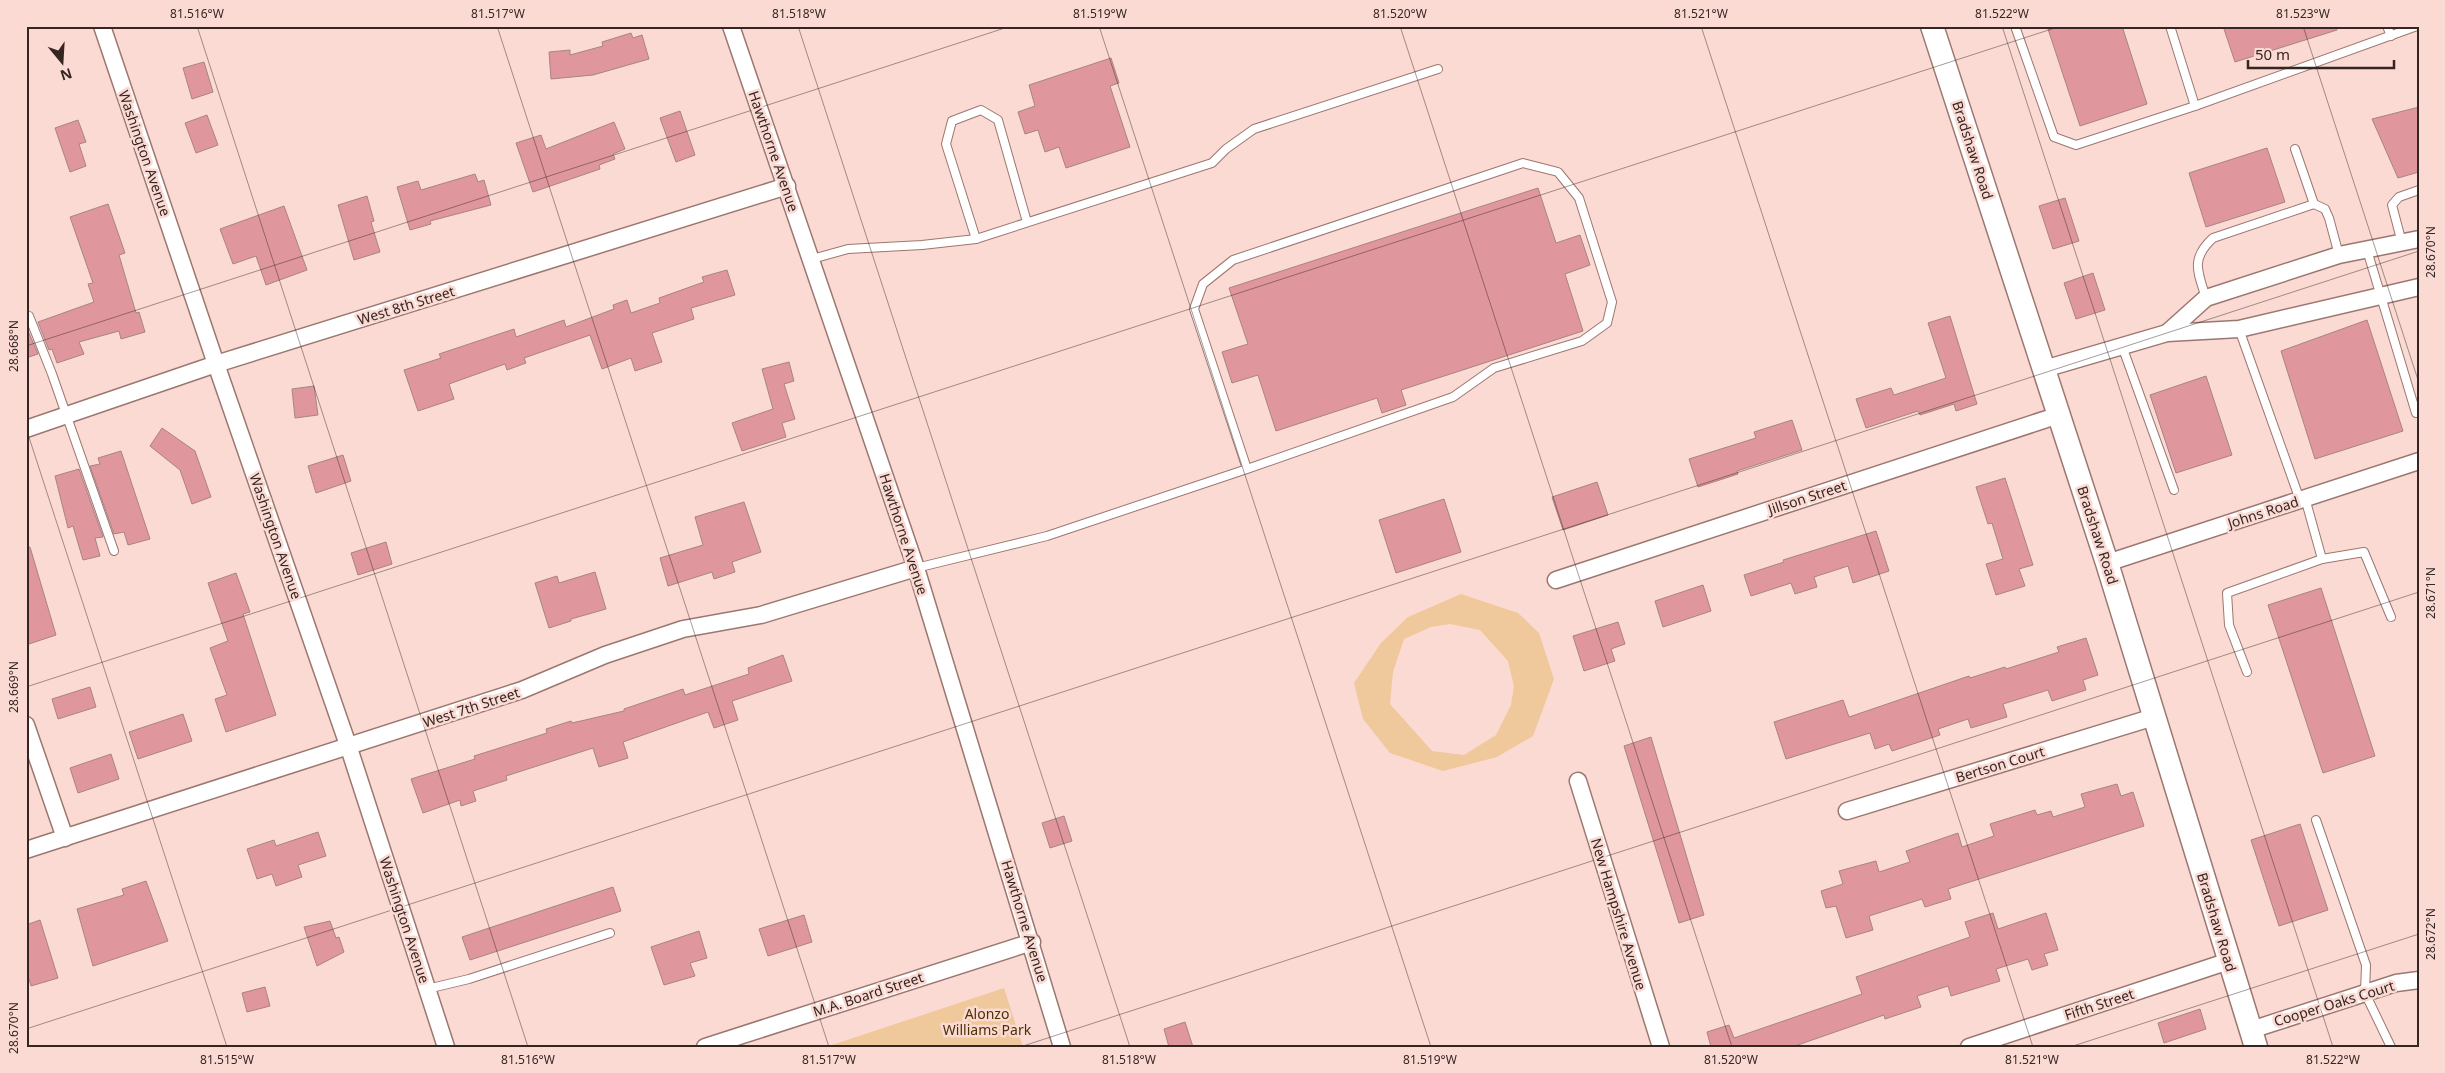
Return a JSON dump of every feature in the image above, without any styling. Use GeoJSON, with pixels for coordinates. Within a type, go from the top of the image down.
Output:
{"type":"FeatureCollection","features":[{"type":"Feature","properties":{"kind":"street","name":"Washington Avenue"},"geometry":{"type":"LineString","coordinates":[[102,26],[216,364],[349,748],[446,1047]]}},
{"type":"Feature","properties":{"kind":"street","name":"Hawthorne Avenue"},"geometry":{"type":"LineString","coordinates":[[732,26],[916,568],[1032,942],[1062,1047]]}},
{"type":"Feature","properties":{"kind":"street","name":"Bradshaw Road"},"geometry":{"type":"LineString","coordinates":[[1932,26],[2107,563],[2254,1038]]}},
{"type":"Feature","properties":{"kind":"street","name":"West 8th Street"},"geometry":{"type":"LineString","coordinates":[[26,429],[216,364],[787,186]]}},
{"type":"Feature","properties":{"kind":"street"},"geometry":{"type":"LineString","coordinates":[[2167,333],[2206,298],[2339,254],[2419,239]]}},
{"type":"Feature","properties":{"kind":"street"},"geometry":{"type":"LineString","coordinates":[[2044,369],[2167,333],[2239,329],[2419,287]]}},
{"type":"Feature","properties":{"kind":"street","name":"Jillson Street"},"geometry":{"type":"LineString","coordinates":[[1556,580],[2059,415]]}},
{"type":"Feature","properties":{"kind":"street","name":"Johns Road"},"geometry":{"type":"LineString","coordinates":[[2107,563],[2419,461]]}},
{"type":"Feature","properties":{"kind":"street","name":"West 7th Street"},"geometry":{"type":"LineString","coordinates":[[26,850],[349,748],[522,690],[605,655],[682,629],[761,615],[916,568]]}},
{"type":"Feature","properties":{"kind":"street","name":"Bertson Court"},"geometry":{"type":"LineString","coordinates":[[1847,811],[2154,717]]}},
{"type":"Feature","properties":{"kind":"street"},"geometry":{"type":"LineString","coordinates":[[26,725],[65,838]]}},
{"type":"Feature","properties":{"kind":"street","name":"New Hampshire Avenue"},"geometry":{"type":"LineString","coordinates":[[1578,781],[1660,1047]]}},
{"type":"Feature","properties":{"kind":"street","name":"M.A. Board Street"},"geometry":{"type":"LineString","coordinates":[[705,1047],[1032,942]]}},
{"type":"Feature","properties":{"kind":"street","name":"Fifth Street"},"geometry":{"type":"LineString","coordinates":[[1969,1047],[2229,961]]}},
{"type":"Feature","properties":{"kind":"street","name":"Cooper Oaks Court"},"geometry":{"type":"LineString","coordinates":[[2254,1038],[2365,993],[2396,983],[2419,980]]}},
{"type":"Feature","properties":{"kind":"lane"},"geometry":{"type":"LineString","coordinates":[[2015,26],[2054,137],[2076,145],[2195,106],[2417,26]]}},
{"type":"Feature","properties":{"kind":"lane"},"geometry":{"type":"LineString","coordinates":[[2170,26],[2195,106]]}},
{"type":"Feature","properties":{"kind":"lane"},"geometry":{"type":"LineString","coordinates":[[2387,26],[2391,36]]}},
{"type":"Feature","properties":{"kind":"lane"},"geometry":{"type":"LineString","coordinates":[[812,259],[848,249],[922,245],[976,239],[1212,163],[1226,149],[1254,129],[1438,69]]}},
{"type":"Feature","properties":{"kind":"lane"},"geometry":{"type":"LineString","coordinates":[[976,239],[946,144],[952,122],[981,110],[998,120],[1027,222]]}},
{"type":"Feature","properties":{"kind":"lane"},"geometry":{"type":"LineString","coordinates":[[2295,148],[2314,204],[2325,210],[2329,218],[2339,254]]}},
{"type":"Feature","properties":{"kind":"lane"},"geometry":{"type":"LineString","coordinates":[[916,568],[1047,536],[1247,468],[1453,397],[1494,368],[1582,341],[1607,322],[1612,302],[1579,198],[1558,172],[1523,163],[1233,260],[1203,284],[1194,309],[1247,468]]}},
{"type":"Feature","properties":{"kind":"lane"},"geometry":{"type":"LineString","coordinates":[[2402,243],[2392,205],[2399,197],[2419,190]]}},
{"type":"Feature","properties":{"kind":"lane"},"geometry":{"type":"LineString","coordinates":[[2206,298],[2197,270],[2198,258],[2202,249],[2213,238],[2314,204]]}},
{"type":"Feature","properties":{"kind":"lane"},"geometry":{"type":"LineString","coordinates":[[2367,250],[2416,413]]}},
{"type":"Feature","properties":{"kind":"lane"},"geometry":{"type":"LineString","coordinates":[[29,316],[114,551]]}},
{"type":"Feature","properties":{"kind":"lane"},"geometry":{"type":"LineString","coordinates":[[2239,329],[2303,499],[2322,559]]}},
{"type":"Feature","properties":{"kind":"lane"},"geometry":{"type":"LineString","coordinates":[[2122,346],[2174,490]]}},
{"type":"Feature","properties":{"kind":"lane"},"geometry":{"type":"LineString","coordinates":[[2247,672],[2229,625],[2227,593],[2322,559],[2364,552],[2391,617]]}},
{"type":"Feature","properties":{"kind":"lane"},"geometry":{"type":"LineString","coordinates":[[2316,820],[2366,965],[2365,993],[2391,1047]]}},
{"type":"Feature","properties":{"kind":"lane"},"geometry":{"type":"LineString","coordinates":[[428,989],[469,979],[610,933]]}},
{"type":"Feature","properties":{"kind":"green space"},"geometry":{"type":"Polygon","coordinates":[[[1461,594],[1518,613],[1539,633],[1554,679],[1533,736],[1497,757],[1443,771],[1390,753],[1363,719],[1354,683],[1381,643],[1408,617],[1461,594]],[[1450,624],[1431,627],[1404,639],[1393,672],[1390,704],[1432,751],[1464,755],[1496,735],[1511,705],[1514,686],[1508,661],[1480,630],[1450,624]]]}},
{"type":"Feature","properties":{"kind":"green space","name":"Alonzo Williams Park"},"geometry":{"type":"Polygon","coordinates":[[[1004,988],[1023,1047],[826,1047],[1004,988]]]}},
{"type":"Feature","properties":{"kind":"building"},"geometry":{"type":"Polygon","coordinates":[[[2047,26],[2122,26],[2147,104],[2080,126],[2047,26]]]}},
{"type":"Feature","properties":{"kind":"building"},"geometry":{"type":"Polygon","coordinates":[[[2223,26],[2336,26],[2337,30],[2235,62],[2223,26]]]}},
{"type":"Feature","properties":{"kind":"building"},"geometry":{"type":"Polygon","coordinates":[[[631,33],[633,38],[642,35],[649,59],[593,75],[551,79],[549,52],[570,50],[570,55],[603,46],[602,42],[631,33]]]}},
{"type":"Feature","properties":{"kind":"building"},"geometry":{"type":"Polygon","coordinates":[[[1111,58],[1119,83],[1110,86],[1130,147],[1066,168],[1059,147],[1045,152],[1038,130],[1025,134],[1018,112],[1035,106],[1029,85],[1111,58]]]}},
{"type":"Feature","properties":{"kind":"building"},"geometry":{"type":"Polygon","coordinates":[[[204,62],[213,92],[192,99],[183,68],[204,62]]]}},
{"type":"Feature","properties":{"kind":"building"},"geometry":{"type":"Polygon","coordinates":[[[2419,107],[2419,172],[2398,178],[2372,119],[2419,107]]]}},
{"type":"Feature","properties":{"kind":"building"},"geometry":{"type":"Polygon","coordinates":[[[680,111],[695,155],[676,162],[660,118],[680,111]]]}},
{"type":"Feature","properties":{"kind":"building"},"geometry":{"type":"Polygon","coordinates":[[[207,115],[218,145],[196,153],[185,123],[207,115]]]}},
{"type":"Feature","properties":{"kind":"building"},"geometry":{"type":"Polygon","coordinates":[[[78,120],[86,142],[79,144],[86,166],[70,172],[55,128],[78,120]]]}},
{"type":"Feature","properties":{"kind":"building"},"geometry":{"type":"Polygon","coordinates":[[[614,122],[625,149],[613,154],[615,159],[599,165],[600,169],[533,192],[516,143],[541,135],[546,149],[614,122]]]}},
{"type":"Feature","properties":{"kind":"building"},"geometry":{"type":"Polygon","coordinates":[[[2267,148],[2285,202],[2206,227],[2189,173],[2267,148]]]}},
{"type":"Feature","properties":{"kind":"building"},"geometry":{"type":"Polygon","coordinates":[[[475,174],[478,182],[484,180],[491,205],[430,221],[431,224],[410,230],[397,187],[418,181],[421,190],[475,174]]]}},
{"type":"Feature","properties":{"kind":"building"},"geometry":{"type":"Polygon","coordinates":[[[1538,188],[1556,243],[1580,235],[1590,265],[1565,274],[1583,331],[1401,390],[1406,405],[1382,413],[1377,398],[1276,431],[1258,375],[1232,383],[1222,352],[1248,344],[1229,288],[1538,188]]]}},
{"type":"Feature","properties":{"kind":"building"},"geometry":{"type":"Polygon","coordinates":[[[367,196],[374,221],[371,222],[380,252],[354,260],[338,205],[367,196]]]}},
{"type":"Feature","properties":{"kind":"building"},"geometry":{"type":"Polygon","coordinates":[[[2065,198],[2079,241],[2053,249],[2039,206],[2065,198]]]}},
{"type":"Feature","properties":{"kind":"building"},"geometry":{"type":"Polygon","coordinates":[[[108,204],[125,253],[119,255],[136,313],[139,312],[145,332],[121,339],[119,331],[79,342],[84,354],[57,363],[52,349],[49,350],[38,322],[94,302],[88,284],[93,283],[70,217],[108,204]]]}},
{"type":"Feature","properties":{"kind":"building"},"geometry":{"type":"Polygon","coordinates":[[[284,206],[307,270],[266,285],[256,256],[233,264],[220,229],[284,206]]]}},
{"type":"Feature","properties":{"kind":"building"},"geometry":{"type":"Polygon","coordinates":[[[727,270],[735,295],[691,308],[694,319],[652,333],[662,362],[635,371],[631,358],[602,369],[590,335],[524,358],[526,363],[507,370],[505,364],[449,384],[454,399],[418,411],[404,370],[441,358],[439,354],[514,329],[516,337],[564,320],[566,327],[614,309],[613,305],[627,300],[631,313],[660,303],[659,298],[704,282],[702,277],[727,270]]]}},
{"type":"Feature","properties":{"kind":"building"},"geometry":{"type":"Polygon","coordinates":[[[2093,273],[2105,310],[2076,319],[2064,283],[2093,273]]]}},
{"type":"Feature","properties":{"kind":"building"},"geometry":{"type":"Polygon","coordinates":[[[1950,316],[1977,404],[1956,411],[1954,404],[1920,415],[1918,411],[1866,428],[1856,399],[1891,388],[1894,395],[1946,378],[1928,323],[1950,316]]]}},
{"type":"Feature","properties":{"kind":"building"},"geometry":{"type":"Polygon","coordinates":[[[2367,320],[2403,431],[2315,459],[2281,351],[2367,320]]]}},
{"type":"Feature","properties":{"kind":"building"},"geometry":{"type":"Polygon","coordinates":[[[26,326],[38,354],[26,358],[26,326]]]}},
{"type":"Feature","properties":{"kind":"building"},"geometry":{"type":"Polygon","coordinates":[[[789,362],[794,381],[784,384],[795,419],[782,423],[786,437],[742,451],[732,423],[773,409],[762,369],[789,362]]]}},
{"type":"Feature","properties":{"kind":"building"},"geometry":{"type":"Polygon","coordinates":[[[2206,376],[2232,455],[2176,473],[2150,395],[2206,376]]]}},
{"type":"Feature","properties":{"kind":"building"},"geometry":{"type":"Polygon","coordinates":[[[314,386],[318,415],[295,418],[292,389],[314,386]]]}},
{"type":"Feature","properties":{"kind":"building"},"geometry":{"type":"Polygon","coordinates":[[[1792,420],[1802,450],[1737,471],[1738,474],[1698,487],[1689,459],[1756,438],[1754,432],[1792,420]]]}},
{"type":"Feature","properties":{"kind":"building"},"geometry":{"type":"Polygon","coordinates":[[[162,428],[195,451],[211,497],[192,504],[180,470],[150,446],[162,428]]]}},
{"type":"Feature","properties":{"kind":"building"},"geometry":{"type":"Polygon","coordinates":[[[121,451],[150,539],[128,545],[124,532],[114,534],[90,466],[100,464],[98,458],[121,451]]]}},
{"type":"Feature","properties":{"kind":"building"},"geometry":{"type":"Polygon","coordinates":[[[343,455],[351,481],[316,493],[308,466],[343,455]]]}},
{"type":"Feature","properties":{"kind":"building"},"geometry":{"type":"Polygon","coordinates":[[[79,469],[103,537],[95,538],[100,556],[83,560],[73,526],[68,528],[55,476],[79,469]]]}},
{"type":"Feature","properties":{"kind":"building"},"geometry":{"type":"Polygon","coordinates":[[[2005,478],[2033,565],[2019,569],[2025,586],[1996,595],[1986,564],[2003,559],[1992,523],[1988,524],[1976,487],[2005,478]]]}},
{"type":"Feature","properties":{"kind":"building"},"geometry":{"type":"Polygon","coordinates":[[[1597,482],[1608,515],[1563,530],[1552,497],[1597,482]]]}},
{"type":"Feature","properties":{"kind":"building"},"geometry":{"type":"Polygon","coordinates":[[[1444,499],[1461,552],[1396,573],[1379,520],[1444,499]]]}},
{"type":"Feature","properties":{"kind":"building"},"geometry":{"type":"Polygon","coordinates":[[[744,502],[761,552],[732,562],[735,572],[714,579],[712,572],[668,586],[660,558],[703,545],[695,517],[744,502]]]}},
{"type":"Feature","properties":{"kind":"building"},"geometry":{"type":"Polygon","coordinates":[[[1876,531],[1889,571],[1853,583],[1848,566],[1814,577],[1817,587],[1795,594],[1791,583],[1751,596],[1744,575],[1784,562],[1783,560],[1876,531]]]}},
{"type":"Feature","properties":{"kind":"building"},"geometry":{"type":"Polygon","coordinates":[[[386,542],[392,564],[358,575],[351,553],[386,542]]]}},
{"type":"Feature","properties":{"kind":"building"},"geometry":{"type":"Polygon","coordinates":[[[30,547],[56,635],[26,645],[26,548],[30,547]]]}},
{"type":"Feature","properties":{"kind":"building"},"geometry":{"type":"Polygon","coordinates":[[[595,572],[606,609],[571,619],[571,621],[549,628],[535,583],[557,576],[559,583],[595,572]]]}},
{"type":"Feature","properties":{"kind":"building"},"geometry":{"type":"Polygon","coordinates":[[[236,573],[250,612],[243,614],[276,715],[226,732],[215,699],[227,695],[210,648],[228,641],[208,583],[236,573]]]}},
{"type":"Feature","properties":{"kind":"building"},"geometry":{"type":"Polygon","coordinates":[[[1703,585],[1711,611],[1663,627],[1655,601],[1703,585]]]}},
{"type":"Feature","properties":{"kind":"building"},"geometry":{"type":"Polygon","coordinates":[[[2321,588],[2375,756],[2323,773],[2268,605],[2321,588]]]}},
{"type":"Feature","properties":{"kind":"building"},"geometry":{"type":"Polygon","coordinates":[[[1618,622],[1625,644],[1611,649],[1615,661],[1584,671],[1573,636],[1618,622]]]}},
{"type":"Feature","properties":{"kind":"building"},"geometry":{"type":"Polygon","coordinates":[[[2086,638],[2098,675],[2083,680],[2086,690],[2052,701],[2048,690],[2003,704],[2007,717],[1971,728],[1968,719],[1938,729],[1940,735],[1892,751],[1889,744],[1875,749],[1870,733],[1786,759],[1774,722],[1843,700],[1849,717],[1969,676],[1970,678],[2005,667],[2006,669],[2059,652],[2057,647],[2086,638]]]}},
{"type":"Feature","properties":{"kind":"building"},"geometry":{"type":"Polygon","coordinates":[[[783,655],[792,681],[732,701],[738,720],[714,728],[708,712],[623,742],[628,758],[599,767],[593,748],[506,776],[507,780],[473,791],[476,801],[461,806],[460,800],[423,813],[411,779],[475,759],[474,756],[547,733],[546,729],[571,721],[572,723],[624,711],[624,709],[683,689],[685,695],[749,674],[748,668],[783,655]]]}},
{"type":"Feature","properties":{"kind":"building"},"geometry":{"type":"Polygon","coordinates":[[[90,687],[96,707],[58,719],[52,699],[90,687]]]}},
{"type":"Feature","properties":{"kind":"building"},"geometry":{"type":"Polygon","coordinates":[[[183,714],[192,741],[138,759],[129,732],[183,714]]]}},
{"type":"Feature","properties":{"kind":"building"},"geometry":{"type":"Polygon","coordinates":[[[1651,737],[1704,915],[1679,923],[1624,746],[1651,737]]]}},
{"type":"Feature","properties":{"kind":"building"},"geometry":{"type":"Polygon","coordinates":[[[111,754],[119,779],[78,793],[70,768],[111,754]]]}},
{"type":"Feature","properties":{"kind":"building"},"geometry":{"type":"Polygon","coordinates":[[[2117,784],[2121,796],[2133,792],[2144,826],[1948,889],[1951,899],[1925,907],[1922,899],[1869,916],[1873,930],[1846,938],[1836,906],[1826,908],[1821,891],[1843,884],[1839,871],[1876,861],[1879,872],[1910,862],[1906,851],[1958,833],[1962,847],[1994,836],[1990,824],[2035,810],[2037,815],[2051,811],[2053,817],[2085,807],[2081,794],[2117,784]]]}},
{"type":"Feature","properties":{"kind":"building"},"geometry":{"type":"Polygon","coordinates":[[[1064,816],[1072,841],[1050,848],[1042,823],[1064,816]]]}},
{"type":"Feature","properties":{"kind":"building"},"geometry":{"type":"Polygon","coordinates":[[[2300,824],[2328,910],[2279,926],[2251,840],[2300,824]]]}},
{"type":"Feature","properties":{"kind":"building"},"geometry":{"type":"Polygon","coordinates":[[[318,832],[326,856],[298,865],[302,877],[276,886],[272,874],[257,879],[247,849],[274,840],[276,846],[318,832]]]}},
{"type":"Feature","properties":{"kind":"building"},"geometry":{"type":"Polygon","coordinates":[[[146,881],[168,941],[93,966],[77,909],[124,895],[122,889],[146,881]]]}},
{"type":"Feature","properties":{"kind":"building"},"geometry":{"type":"Polygon","coordinates":[[[613,887],[621,911],[470,960],[462,937],[613,887]]]}},
{"type":"Feature","properties":{"kind":"building"},"geometry":{"type":"Polygon","coordinates":[[[1993,913],[1998,929],[2046,913],[2058,950],[2044,954],[2048,965],[2032,970],[2028,959],[1996,969],[2000,981],[1951,996],[1948,986],[1917,996],[1921,1007],[1885,1019],[1884,1015],[1792,1047],[1711,1047],[1707,1032],[1729,1025],[1734,1038],[1862,994],[1856,977],[1970,937],[1965,922],[1993,913]]]}},
{"type":"Feature","properties":{"kind":"building"},"geometry":{"type":"Polygon","coordinates":[[[804,915],[812,942],[768,956],[759,929],[804,915]]]}},
{"type":"Feature","properties":{"kind":"building"},"geometry":{"type":"Polygon","coordinates":[[[40,920],[58,978],[31,986],[26,969],[26,925],[40,920]]]}},
{"type":"Feature","properties":{"kind":"building"},"geometry":{"type":"Polygon","coordinates":[[[330,921],[336,938],[339,937],[344,952],[317,966],[304,927],[330,921]]]}},
{"type":"Feature","properties":{"kind":"building"},"geometry":{"type":"Polygon","coordinates":[[[699,931],[707,958],[690,963],[695,976],[664,985],[651,947],[699,931]]]}},
{"type":"Feature","properties":{"kind":"building"},"geometry":{"type":"Polygon","coordinates":[[[265,987],[270,1006],[247,1012],[242,993],[265,987]]]}},
{"type":"Feature","properties":{"kind":"building"},"geometry":{"type":"Polygon","coordinates":[[[2200,1009],[2206,1029],[2164,1043],[2158,1023],[2200,1009]]]}},
{"type":"Feature","properties":{"kind":"building"},"geometry":{"type":"Polygon","coordinates":[[[1185,1022],[1193,1047],[1169,1047],[1164,1029],[1185,1022]]]}}]}
